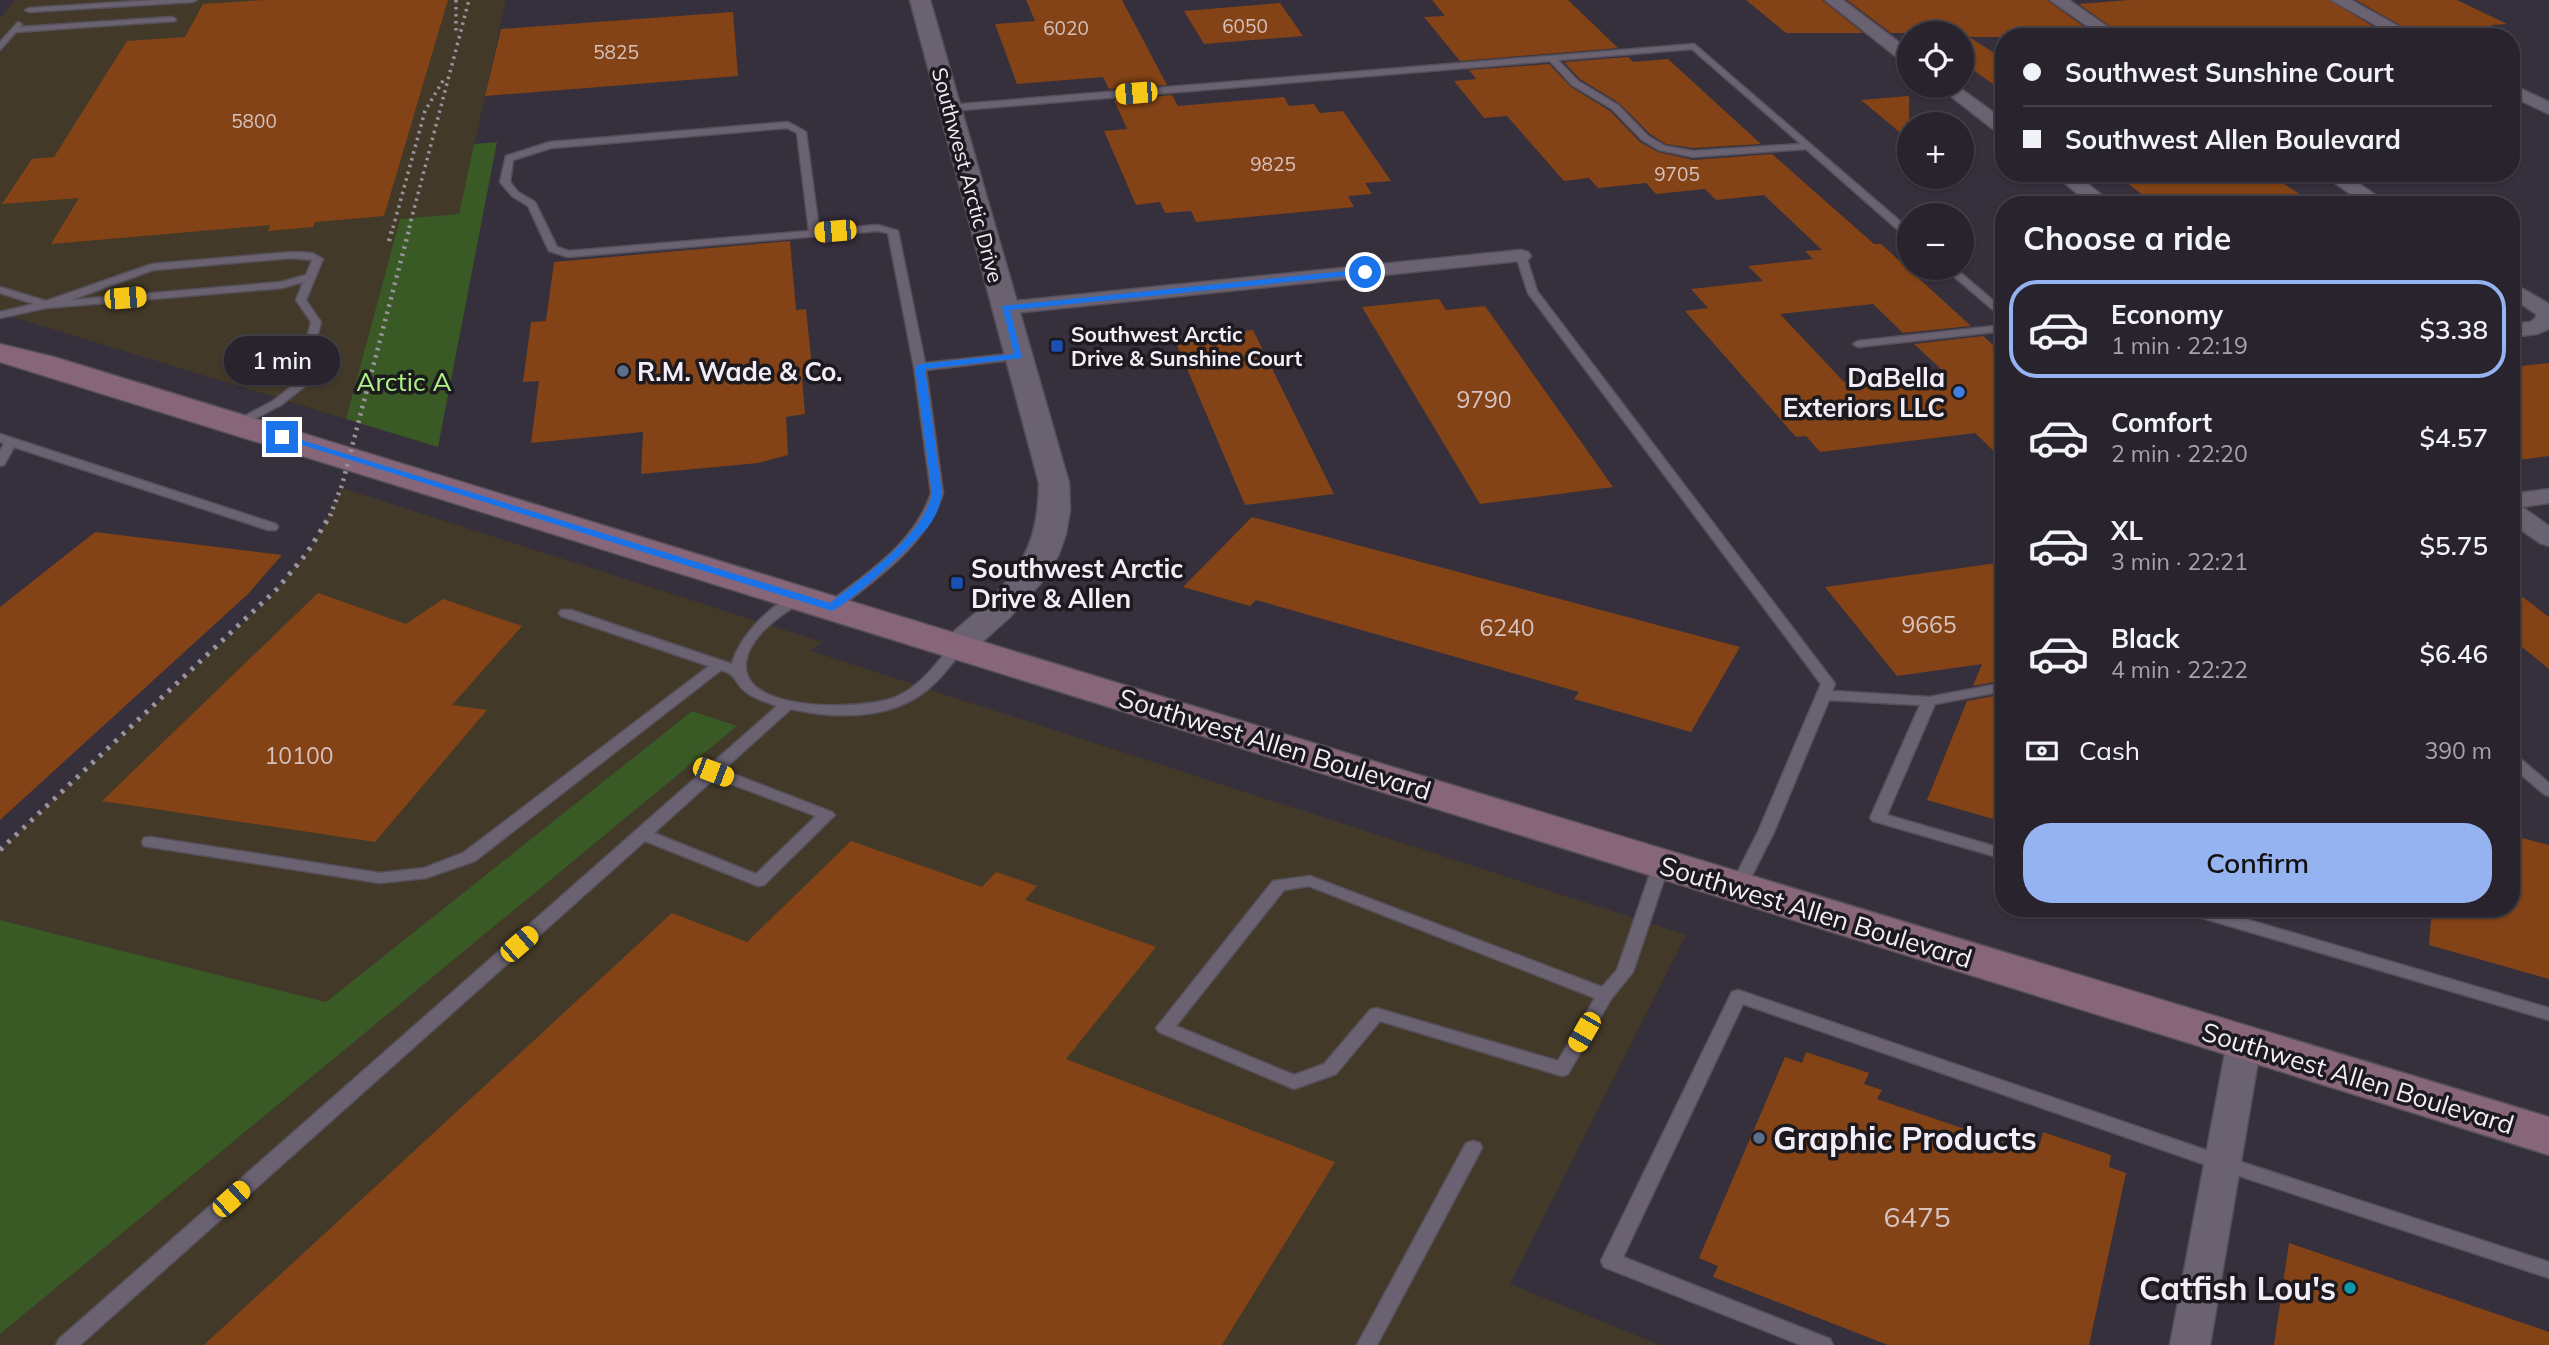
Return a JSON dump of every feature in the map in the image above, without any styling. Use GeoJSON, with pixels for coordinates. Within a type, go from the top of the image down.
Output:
{"type":"FeatureCollection","features":[{"type":"Feature","properties":{"kind":"main road","name":"Southwest Allen Boulevard"},"geometry":{"type":"LineString","coordinates":[[0,353],[959,645],[1737,889],[2549,1136]]}},
{"type":"Feature","properties":{"kind":"street","name":"Southwest Arctic Drive"},"geometry":{"type":"LineString","coordinates":[[920,0],[1054,483],[1057,508],[1042,559],[997,612],[959,645]]}},
{"type":"Feature","properties":{"kind":"street"},"geometry":{"type":"LineString","coordinates":[[1833,0],[1897,49]]}},
{"type":"Feature","properties":{"kind":"street"},"geometry":{"type":"LineString","coordinates":[[2057,0],[2100,28]]}},
{"type":"Feature","properties":{"kind":"street"},"geometry":{"type":"LineString","coordinates":[[2339,0],[2393,28]]}},
{"type":"Feature","properties":{"kind":"street"},"geometry":{"type":"LineString","coordinates":[[2520,94],[2547,107]]}},
{"type":"Feature","properties":{"kind":"street"},"geometry":{"type":"LineString","coordinates":[[1962,98],[1995,122]]}},
{"type":"Feature","properties":{"kind":"street"},"geometry":{"type":"LineString","coordinates":[[2074,182],[2092,196]]}},
{"type":"Feature","properties":{"kind":"street"},"geometry":{"type":"LineString","coordinates":[[2344,182],[2366,196]]}},
{"type":"Feature","properties":{"kind":"street"},"geometry":{"type":"LineString","coordinates":[[1005,308],[1521,256]]}},
{"type":"Feature","properties":{"kind":"street"},"geometry":{"type":"LineString","coordinates":[[2520,294],[2546,311],[2547,319],[2537,328],[2520,330]]}},
{"type":"Feature","properties":{"kind":"street"},"geometry":{"type":"LineString","coordinates":[[2520,500],[2549,496]]}},
{"type":"Feature","properties":{"kind":"street"},"geometry":{"type":"LineString","coordinates":[[2520,517],[2549,538]]}},
{"type":"Feature","properties":{"kind":"street"},"geometry":{"type":"LineString","coordinates":[[2190,1345],[2244,1043]]}},
{"type":"Feature","properties":{"kind":"lane"},"geometry":{"type":"LineString","coordinates":[[0,48],[36,0]]}},
{"type":"Feature","properties":{"kind":"lane"},"geometry":{"type":"LineString","coordinates":[[29,10],[193,0]]}},
{"type":"Feature","properties":{"kind":"lane"},"geometry":{"type":"LineString","coordinates":[[14,30],[172,19]]}},
{"type":"Feature","properties":{"kind":"lane"},"geometry":{"type":"LineString","coordinates":[[950,108],[1694,46],[1897,223]]}},
{"type":"Feature","properties":{"kind":"lane"},"geometry":{"type":"LineString","coordinates":[[1552,58],[1575,83],[1615,107],[1645,138],[1662,148],[1693,154],[1809,146]]}},
{"type":"Feature","properties":{"kind":"lane"},"geometry":{"type":"LineString","coordinates":[[814,233],[801,132],[788,125],[550,145],[509,158],[506,166],[505,182],[515,194],[532,204],[554,248],[568,254],[878,228],[893,232],[920,367],[937,493],[935,505],[925,524],[876,571],[815,602],[776,613],[753,636],[739,662],[739,671],[744,684],[753,691],[788,704],[824,711],[850,711],[899,701],[915,692],[929,681],[959,645]]}},
{"type":"Feature","properties":{"kind":"lane"},"geometry":{"type":"LineString","coordinates":[[0,315],[46,304],[152,267],[292,254],[312,256],[318,259],[301,300],[316,322],[301,384],[277,403],[237,424]]}},
{"type":"Feature","properties":{"kind":"lane"},"geometry":{"type":"LineString","coordinates":[[1521,256],[1532,291],[1828,684],[1766,832],[1737,889]]}},
{"type":"Feature","properties":{"kind":"lane"},"geometry":{"type":"LineString","coordinates":[[0,290],[46,304],[282,285],[310,277]]}},
{"type":"Feature","properties":{"kind":"lane"},"geometry":{"type":"LineString","coordinates":[[1963,280],[1995,308]]}},
{"type":"Feature","properties":{"kind":"lane"},"geometry":{"type":"LineString","coordinates":[[1858,344],[1995,329]]}},
{"type":"Feature","properties":{"kind":"lane"},"geometry":{"type":"LineString","coordinates":[[920,367],[1019,356]]}},
{"type":"Feature","properties":{"kind":"lane"},"geometry":{"type":"LineString","coordinates":[[0,462],[6,440],[272,527]]}},
{"type":"Feature","properties":{"kind":"lane"},"geometry":{"type":"LineString","coordinates":[[566,613],[739,671]]}},
{"type":"Feature","properties":{"kind":"lane"},"geometry":{"type":"LineString","coordinates":[[150,842],[380,877],[426,873],[470,857],[719,664]]}},
{"type":"Feature","properties":{"kind":"lane"},"geometry":{"type":"LineString","coordinates":[[1824,695],[1929,701],[1995,689]]}},
{"type":"Feature","properties":{"kind":"lane"},"geometry":{"type":"LineString","coordinates":[[1929,701],[1878,818],[1995,851]]}},
{"type":"Feature","properties":{"kind":"lane"},"geometry":{"type":"LineString","coordinates":[[66,1345],[788,704]]}},
{"type":"Feature","properties":{"kind":"lane"},"geometry":{"type":"LineString","coordinates":[[2520,766],[2549,791]]}},
{"type":"Feature","properties":{"kind":"lane"},"geometry":{"type":"LineString","coordinates":[[643,834],[758,881],[827,815],[713,772]]}},
{"type":"Feature","properties":{"kind":"lane"},"geometry":{"type":"LineString","coordinates":[[1605,995],[1310,881],[1279,885],[1166,1028],[1294,1082],[1330,1069],[1376,1014],[1562,1069],[1605,995],[1625,972],[1661,865]]}},
{"type":"Feature","properties":{"kind":"lane"},"geometry":{"type":"LineString","coordinates":[[2219,917],[2549,1014]]}},
{"type":"Feature","properties":{"kind":"lane"},"geometry":{"type":"LineString","coordinates":[[1823,1345],[1611,1261],[1738,996],[2222,1163],[2549,1270]]}},
{"type":"Feature","properties":{"kind":"lane"},"geometry":{"type":"LineString","coordinates":[[1367,1345],[1473,1148]]}},
{"type":"Feature","properties":{"kind":"shaded area"},"geometry":{"type":"Polygon","coordinates":[[[15,0],[506,0],[459,214],[400,220],[346,419],[0,313],[0,18],[15,0]]]}},
{"type":"Feature","properties":{"kind":"shaded area"},"geometry":{"type":"Polygon","coordinates":[[[342,488],[822,642],[811,651],[1686,935],[1510,1284],[1660,1345],[0,1345],[0,1334],[737,726],[692,711],[326,1002],[0,920],[0,850],[269,599],[315,543],[342,488]]]}},
{"type":"Feature","properties":{"kind":"green space","name":"Arctic A"},"geometry":{"type":"Polygon","coordinates":[[[497,142],[438,447],[346,419],[400,219],[459,214],[474,144],[497,142]]]}},
{"type":"Feature","properties":{"kind":"green space"},"geometry":{"type":"Polygon","coordinates":[[[692,711],[737,726],[0,1334],[0,920],[326,1002],[692,711]]]}},
{"type":"Feature","properties":{"kind":"building"},"geometry":{"type":"Polygon","coordinates":[[[265,0],[448,0],[384,216],[315,222],[313,227],[268,231],[270,225],[51,244],[79,198],[2,204],[32,159],[54,157],[127,41],[185,37],[203,4],[265,0]]]}},
{"type":"Feature","properties":{"kind":"building"},"geometry":{"type":"Polygon","coordinates":[[[1026,0],[1122,0],[1167,85],[1109,89],[1103,77],[1017,84],[995,24],[1035,21],[1026,0]]]}},
{"type":"Feature","properties":{"kind":"building"},"geometry":{"type":"Polygon","coordinates":[[[1432,0],[1568,0],[1618,48],[1460,61],[1424,17],[1445,16],[1432,0]]]}},
{"type":"Feature","properties":{"kind":"building"},"geometry":{"type":"Polygon","coordinates":[[[1746,0],[1822,0],[1863,33],[1786,33],[1746,0]]]}},
{"type":"Feature","properties":{"kind":"building"},"geometry":{"type":"Polygon","coordinates":[[[1847,0],[2047,0],[2086,28],[1995,28],[1995,37],[1974,37],[1974,21],[1897,21],[1897,33],[1891,33],[1847,0]]]}},
{"type":"Feature","properties":{"kind":"building"},"geometry":{"type":"Polygon","coordinates":[[[2129,0],[2329,0],[2376,28],[2112,28],[2079,4],[2129,0]]]}},
{"type":"Feature","properties":{"kind":"building"},"geometry":{"type":"Polygon","coordinates":[[[2356,0],[2457,0],[2507,24],[2491,25],[2497,28],[2405,28],[2356,0]]]}},
{"type":"Feature","properties":{"kind":"building"},"geometry":{"type":"Polygon","coordinates":[[[1280,3],[1303,36],[1204,44],[1184,11],[1280,3]]]}},
{"type":"Feature","properties":{"kind":"building"},"geometry":{"type":"Polygon","coordinates":[[[733,12],[738,76],[485,96],[501,29],[733,12]]]}},
{"type":"Feature","properties":{"kind":"building"},"geometry":{"type":"Polygon","coordinates":[[[1974,40],[1995,53],[1995,86],[1974,71],[1974,40]]]}},
{"type":"Feature","properties":{"kind":"building"},"geometry":{"type":"Polygon","coordinates":[[[1628,57],[1633,62],[1668,59],[1761,144],[1693,148],[1666,144],[1650,134],[1619,103],[1580,79],[1564,62],[1628,57]]]}},
{"type":"Feature","properties":{"kind":"building"},"geometry":{"type":"Polygon","coordinates":[[[1549,64],[1571,87],[1610,111],[1640,142],[1658,152],[1693,160],[1772,154],[1874,244],[1881,244],[1897,259],[1897,280],[1921,280],[1971,326],[1903,333],[1873,304],[1780,314],[1844,382],[1942,370],[1914,344],[1983,336],[1995,347],[1995,452],[1975,433],[1820,452],[1806,436],[1796,437],[1685,311],[1708,308],[1691,289],[1763,281],[1748,266],[1813,259],[1805,251],[1822,250],[1764,195],[1716,200],[1705,189],[1656,194],[1646,183],[1598,188],[1589,178],[1564,181],[1507,116],[1484,118],[1454,81],[1476,79],[1469,70],[1549,64]]]}},
{"type":"Feature","properties":{"kind":"building"},"geometry":{"type":"Polygon","coordinates":[[[1172,95],[1178,106],[1284,97],[1289,106],[1314,104],[1320,113],[1343,111],[1391,181],[1365,183],[1372,194],[1348,196],[1354,207],[1196,222],[1191,211],[1165,213],[1160,202],[1136,205],[1104,131],[1127,129],[1114,100],[1172,95]]]}},
{"type":"Feature","properties":{"kind":"building"},"geometry":{"type":"Polygon","coordinates":[[[1909,98],[1909,112],[1897,112],[1897,130],[1861,100],[1909,98]]]}},
{"type":"Feature","properties":{"kind":"building"},"geometry":{"type":"Polygon","coordinates":[[[2126,182],[2281,182],[2302,196],[2144,196],[2126,182]]]}},
{"type":"Feature","properties":{"kind":"building"},"geometry":{"type":"Polygon","coordinates":[[[790,241],[796,310],[806,309],[813,377],[802,378],[805,414],[786,417],[788,455],[758,463],[641,474],[643,432],[531,443],[539,381],[523,382],[531,322],[546,321],[554,262],[790,241]]]}},
{"type":"Feature","properties":{"kind":"building"},"geometry":{"type":"Polygon","coordinates":[[[1439,299],[1446,310],[1485,306],[1613,487],[1480,504],[1362,307],[1439,299]]]}},
{"type":"Feature","properties":{"kind":"building"},"geometry":{"type":"Polygon","coordinates":[[[1253,330],[1334,494],[1245,505],[1174,338],[1253,330]]]}},
{"type":"Feature","properties":{"kind":"building"},"geometry":{"type":"Polygon","coordinates":[[[2549,363],[2549,456],[2520,460],[2520,366],[2549,363]]]}},
{"type":"Feature","properties":{"kind":"building"},"geometry":{"type":"Polygon","coordinates":[[[1252,517],[1740,647],[1691,732],[1574,699],[1579,692],[1256,600],[1250,606],[1183,587],[1252,517]]]}},
{"type":"Feature","properties":{"kind":"building"},"geometry":{"type":"Polygon","coordinates":[[[95,532],[282,555],[248,594],[0,820],[0,607],[95,532]]]}},
{"type":"Feature","properties":{"kind":"building"},"geometry":{"type":"Polygon","coordinates":[[[1995,563],[1995,682],[1973,686],[1982,664],[1897,676],[1825,587],[1995,563]]]}},
{"type":"Feature","properties":{"kind":"building"},"geometry":{"type":"Polygon","coordinates":[[[318,593],[406,624],[443,599],[522,626],[452,705],[487,710],[375,842],[102,801],[318,593]]]}},
{"type":"Feature","properties":{"kind":"building"},"geometry":{"type":"Polygon","coordinates":[[[2520,595],[2549,617],[2549,669],[2520,645],[2520,595]]]}},
{"type":"Feature","properties":{"kind":"building"},"geometry":{"type":"Polygon","coordinates":[[[1995,696],[1995,819],[1927,800],[1967,701],[1995,696]]]}},
{"type":"Feature","properties":{"kind":"building"},"geometry":{"type":"Polygon","coordinates":[[[2520,837],[2549,845],[2549,979],[2429,945],[2431,917],[2520,917],[2520,837]]]}},
{"type":"Feature","properties":{"kind":"building"},"geometry":{"type":"Polygon","coordinates":[[[851,841],[982,887],[996,872],[1037,886],[1025,900],[1156,947],[1066,1059],[1335,1162],[1222,1345],[204,1345],[672,913],[747,942],[851,841]]]}},
{"type":"Feature","properties":{"kind":"building"},"geometry":{"type":"Polygon","coordinates":[[[1806,1052],[1869,1073],[1864,1084],[1882,1090],[1877,1099],[2020,1148],[2023,1138],[2040,1144],[2043,1132],[2111,1155],[2109,1167],[2126,1173],[2089,1345],[1888,1345],[1713,1277],[1718,1266],[1699,1258],[1785,1057],[1802,1063],[1806,1052]]]}},
{"type":"Feature","properties":{"kind":"building","name":"Catfish Lou's"},"geometry":{"type":"Polygon","coordinates":[[[2289,1243],[2549,1332],[2549,1345],[2274,1345],[2289,1243]]]}},
{"type":"Feature","properties":{"kind":"railway"},"geometry":{"type":"LineString","coordinates":[[456,0],[456,31]]}},
{"type":"Feature","properties":{"kind":"railway"},"geometry":{"type":"LineString","coordinates":[[409,228],[469,0]]}},
{"type":"Feature","properties":{"kind":"railway"},"geometry":{"type":"LineString","coordinates":[[393,228],[425,111],[444,79]]}},
{"type":"Feature","properties":{"kind":"railway"},"geometry":{"type":"LineString","coordinates":[[389,241],[393,226]]}},
{"type":"Feature","properties":{"kind":"railway"},"geometry":{"type":"LineString","coordinates":[[330,515],[342,485],[410,226]]}},
{"type":"Feature","properties":{"kind":"railway"},"geometry":{"type":"LineString","coordinates":[[0,850],[277,589],[307,553],[330,515]]}},
{"type":"Feature","properties":{"kind":"place","name":"Southwest Arctic Drive & Sunshine Court"},"geometry":{"type":"Point","coordinates":[1057,346]}},
{"type":"Feature","properties":{"kind":"place","name":"R.M. Wade & Co."},"geometry":{"type":"Point","coordinates":[623,371]}},
{"type":"Feature","properties":{"kind":"place","name":"DaBella Exteriors LLC"},"geometry":{"type":"Point","coordinates":[1959,392]}},
{"type":"Feature","properties":{"kind":"place","name":"Southwest Arctic Drive & Allen"},"geometry":{"type":"Point","coordinates":[957,583]}},
{"type":"Feature","properties":{"kind":"place","name":"Graphic Products"},"geometry":{"type":"Point","coordinates":[1759,1138]}},
{"type":"Feature","properties":{"kind":"place","name":"Catfish Lou's"},"geometry":{"type":"Point","coordinates":[2350,1288]}},
{"type":"Feature","properties":{"kind":"route"},"geometry":{"type":"LineString","coordinates":[[282,437],[832,607],[876,571],[925,524],[935,505],[937,493],[920,367],[1019,356],[1005,308],[1365,272]]}}]}
